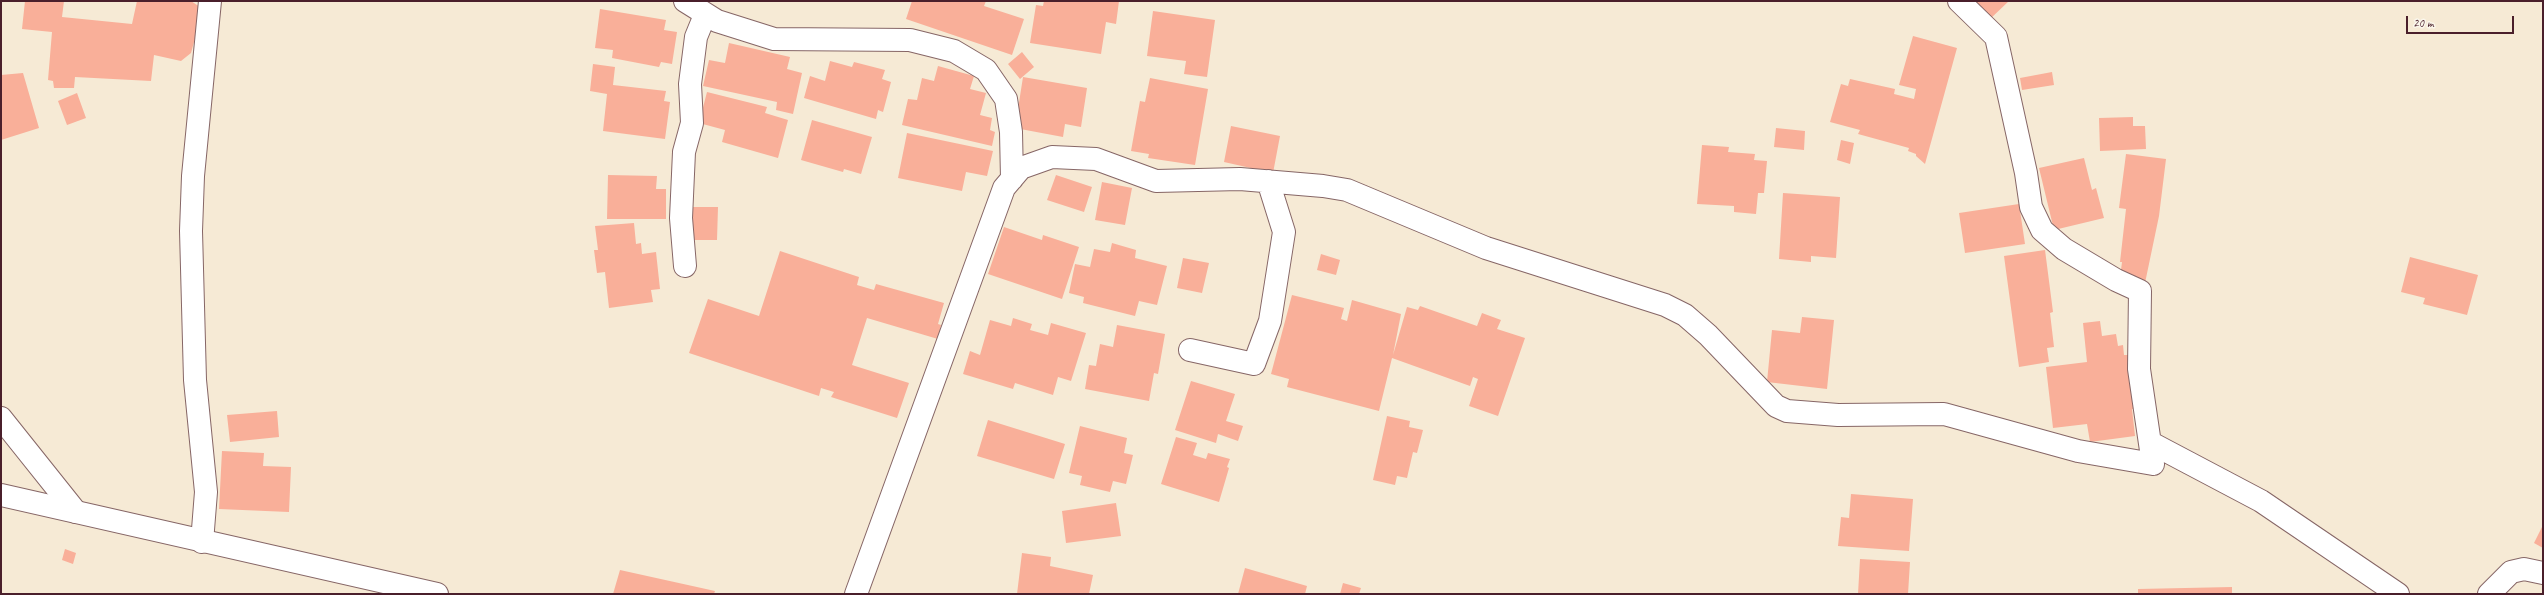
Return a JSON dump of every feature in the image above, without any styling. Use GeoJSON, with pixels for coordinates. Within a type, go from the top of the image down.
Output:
{"type":"FeatureCollection","features":[{"type":"Feature","properties":{"kind":"street"},"geometry":{"type":"LineString","coordinates":[[202,542],[206,492],[195,380],[192,231],[193,176],[210,1]]}},
{"type":"Feature","properties":{"kind":"street"},"geometry":{"type":"LineString","coordinates":[[685,1],[705,15],[751,34],[774,39],[910,40],[954,51],[986,70],[1006,99],[1011,132],[1012,179]]}},
{"type":"Feature","properties":{"kind":"street"},"geometry":{"type":"LineString","coordinates":[[1959,1],[1996,38],[2026,173],[2031,207],[2042,230],[2064,249],[2116,280],[2140,291],[2139,370],[2153,464]]}},
{"type":"Feature","properties":{"kind":"street"},"geometry":{"type":"LineString","coordinates":[[685,266],[681,218],[684,152],[692,123],[690,84],[696,38],[705,15]]}},
{"type":"Feature","properties":{"kind":"street"},"geometry":{"type":"LineString","coordinates":[[856,594],[989,233],[997,205],[1004,188],[1021,168],[1052,158],[1096,159],[1156,181],[1240,179],[1323,186],[1346,190],[1486,248],[1665,305],[1685,315],[1708,334],[1776,406],[1788,411],[1838,415],[1944,414],[2078,451],[2153,464]]}},
{"type":"Feature","properties":{"kind":"street"},"geometry":{"type":"LineString","coordinates":[[1190,350],[1254,364],[1270,321],[1284,232],[1268,181]]}},
{"type":"Feature","properties":{"kind":"street"},"geometry":{"type":"LineString","coordinates":[[1,418],[76,512]]}},
{"type":"Feature","properties":{"kind":"street"},"geometry":{"type":"LineString","coordinates":[[2153,464],[2153,444],[2261,501],[2398,594]]}},
{"type":"Feature","properties":{"kind":"street"},"geometry":{"type":"LineString","coordinates":[[1,495],[202,542],[438,594]]}},
{"type":"Feature","properties":{"kind":"street"},"geometry":{"type":"LineString","coordinates":[[2490,594],[2511,572],[2524,569],[2543,573]]}},
{"type":"Feature","properties":{"kind":"building"},"geometry":{"type":"Polygon","coordinates":[[[25,1],[64,1],[62,17],[132,24],[137,1],[191,1],[203,9],[191,53],[181,61],[154,55],[151,81],[75,77],[74,88],[54,88],[53,81],[48,80],[52,32],[22,29],[25,1]]]}},
{"type":"Feature","properties":{"kind":"building"},"geometry":{"type":"Polygon","coordinates":[[[912,1],[986,1],[984,6],[1024,19],[1012,55],[906,19],[912,1]]]}},
{"type":"Feature","properties":{"kind":"building"},"geometry":{"type":"Polygon","coordinates":[[[1044,1],[1119,1],[1116,24],[1106,22],[1101,54],[1030,43],[1036,5],[1043,6],[1044,1]]]}},
{"type":"Feature","properties":{"kind":"building"},"geometry":{"type":"Polygon","coordinates":[[[1972,1],[2009,1],[1990,19],[1972,1]]]}},
{"type":"Feature","properties":{"kind":"building"},"geometry":{"type":"Polygon","coordinates":[[[600,9],[666,20],[664,30],[677,32],[672,64],[661,62],[659,67],[612,58],[613,50],[595,48],[600,9]]]}},
{"type":"Feature","properties":{"kind":"building"},"geometry":{"type":"Polygon","coordinates":[[[1153,11],[1215,20],[1207,77],[1184,74],[1186,61],[1147,56],[1153,11]]]}},
{"type":"Feature","properties":{"kind":"building"},"geometry":{"type":"Polygon","coordinates":[[[1913,36],[1957,48],[1925,164],[1916,156],[1916,154],[1908,151],[1909,148],[1858,134],[1860,130],[1830,122],[1841,84],[1848,86],[1850,79],[1895,89],[1894,94],[1914,99],[1916,89],[1899,85],[1913,36]]]}},
{"type":"Feature","properties":{"kind":"building"},"geometry":{"type":"Polygon","coordinates":[[[729,43],[790,57],[787,69],[802,73],[793,114],[776,110],[777,102],[703,86],[709,60],[725,63],[729,43]]]}},
{"type":"Feature","properties":{"kind":"building"},"geometry":{"type":"Polygon","coordinates":[[[1022,52],[1034,67],[1020,79],[1008,64],[1022,52]]]}},
{"type":"Feature","properties":{"kind":"building"},"geometry":{"type":"Polygon","coordinates":[[[830,61],[852,67],[854,62],[885,70],[882,79],[891,82],[883,112],[878,110],[876,119],[804,98],[810,76],[825,81],[830,61]]]}},
{"type":"Feature","properties":{"kind":"building"},"geometry":{"type":"Polygon","coordinates":[[[593,64],[615,67],[613,85],[666,91],[664,101],[670,102],[665,139],[603,131],[607,94],[590,91],[593,64]]]}},
{"type":"Feature","properties":{"kind":"building"},"geometry":{"type":"Polygon","coordinates":[[[938,66],[974,76],[970,89],[986,93],[980,115],[992,118],[990,130],[995,132],[992,146],[902,125],[908,99],[917,100],[922,78],[934,81],[938,66]]]}},
{"type":"Feature","properties":{"kind":"building"},"geometry":{"type":"Polygon","coordinates":[[[2052,72],[2054,85],[2022,90],[2020,78],[2052,72]]]}},
{"type":"Feature","properties":{"kind":"building"},"geometry":{"type":"Polygon","coordinates":[[[23,73],[39,128],[1,140],[1,75],[23,73]]]}},
{"type":"Feature","properties":{"kind":"building"},"geometry":{"type":"Polygon","coordinates":[[[1023,77],[1087,88],[1081,127],[1065,124],[1063,137],[1015,128],[1023,77]]]}},
{"type":"Feature","properties":{"kind":"building"},"geometry":{"type":"Polygon","coordinates":[[[1150,78],[1208,89],[1195,165],[1148,158],[1149,154],[1131,151],[1140,101],[1145,102],[1150,78]]]}},
{"type":"Feature","properties":{"kind":"building"},"geometry":{"type":"Polygon","coordinates":[[[707,92],[767,107],[765,113],[788,120],[778,158],[722,142],[725,130],[699,123],[707,92]]]}},
{"type":"Feature","properties":{"kind":"building"},"geometry":{"type":"Polygon","coordinates":[[[77,93],[86,118],[67,125],[58,101],[77,93]]]}},
{"type":"Feature","properties":{"kind":"building"},"geometry":{"type":"Polygon","coordinates":[[[2133,117],[2133,126],[2145,126],[2146,149],[2100,151],[2099,118],[2133,117]]]}},
{"type":"Feature","properties":{"kind":"building"},"geometry":{"type":"Polygon","coordinates":[[[812,120],[872,137],[861,174],[844,169],[843,172],[801,160],[812,120]]]}},
{"type":"Feature","properties":{"kind":"building"},"geometry":{"type":"Polygon","coordinates":[[[1231,126],[1280,136],[1273,173],[1224,162],[1231,126]]]}},
{"type":"Feature","properties":{"kind":"building"},"geometry":{"type":"Polygon","coordinates":[[[1776,128],[1805,131],[1804,150],[1774,147],[1776,128]]]}},
{"type":"Feature","properties":{"kind":"building"},"geometry":{"type":"Polygon","coordinates":[[[907,133],[993,151],[987,176],[966,172],[962,191],[898,178],[907,133]]]}},
{"type":"Feature","properties":{"kind":"building"},"geometry":{"type":"Polygon","coordinates":[[[1841,140],[1854,143],[1850,164],[1837,160],[1841,140]]]}},
{"type":"Feature","properties":{"kind":"building"},"geometry":{"type":"Polygon","coordinates":[[[1702,145],[1729,147],[1728,152],[1755,154],[1754,160],[1767,161],[1764,193],[1758,193],[1756,214],[1734,212],[1734,206],[1697,204],[1702,145]]]}},
{"type":"Feature","properties":{"kind":"building"},"geometry":{"type":"Polygon","coordinates":[[[2126,154],[2166,159],[2159,216],[2145,283],[2121,270],[2122,262],[2120,262],[2126,209],[2119,208],[2126,154]]]}},
{"type":"Feature","properties":{"kind":"building"},"geometry":{"type":"Polygon","coordinates":[[[2084,158],[2092,190],[2096,188],[2104,218],[2054,230],[2039,168],[2084,158]]]}},
{"type":"Feature","properties":{"kind":"building"},"geometry":{"type":"Polygon","coordinates":[[[608,175],[657,176],[656,189],[666,189],[666,219],[607,219],[608,175]]]}},
{"type":"Feature","properties":{"kind":"building"},"geometry":{"type":"Polygon","coordinates":[[[1056,175],[1092,187],[1084,212],[1047,200],[1056,175]]]}},
{"type":"Feature","properties":{"kind":"building"},"geometry":{"type":"Polygon","coordinates":[[[1102,182],[1132,188],[1125,225],[1095,220],[1102,182]]]}},
{"type":"Feature","properties":{"kind":"building"},"geometry":{"type":"Polygon","coordinates":[[[1783,193],[1840,197],[1836,258],[1811,256],[1811,262],[1779,259],[1783,193]]]}},
{"type":"Feature","properties":{"kind":"building"},"geometry":{"type":"Polygon","coordinates":[[[2019,204],[2025,244],[1965,253],[1959,213],[2019,204]]]}},
{"type":"Feature","properties":{"kind":"building"},"geometry":{"type":"Polygon","coordinates":[[[688,207],[718,207],[717,240],[688,240],[688,207]]]}},
{"type":"Feature","properties":{"kind":"building"},"geometry":{"type":"Polygon","coordinates":[[[634,223],[636,244],[641,243],[642,254],[656,252],[660,289],[651,290],[653,302],[609,308],[605,272],[597,273],[594,250],[598,250],[595,226],[634,223]]]}},
{"type":"Feature","properties":{"kind":"building"},"geometry":{"type":"Polygon","coordinates":[[[1004,227],[1042,240],[1043,235],[1079,247],[1062,299],[988,274],[1004,227]]]}},
{"type":"Feature","properties":{"kind":"building"},"geometry":{"type":"Polygon","coordinates":[[[1112,243],[1136,250],[1135,258],[1167,266],[1157,305],[1139,301],[1135,316],[1083,303],[1084,297],[1069,293],[1075,264],[1090,267],[1094,249],[1110,252],[1112,243]]]}},
{"type":"Feature","properties":{"kind":"building"},"geometry":{"type":"Polygon","coordinates":[[[2045,250],[2053,312],[2050,313],[2054,347],[2047,348],[2049,362],[2019,367],[2004,256],[2045,250]]]}},
{"type":"Feature","properties":{"kind":"building"},"geometry":{"type":"Polygon","coordinates":[[[780,251],[859,277],[857,285],[874,290],[876,284],[944,303],[938,324],[941,325],[938,339],[867,318],[852,365],[909,383],[897,418],[831,397],[834,392],[821,388],[819,396],[689,353],[708,299],[759,316],[780,251]]]}},
{"type":"Feature","properties":{"kind":"building"},"geometry":{"type":"Polygon","coordinates":[[[1321,254],[1340,260],[1336,275],[1317,270],[1321,254]]]}},
{"type":"Feature","properties":{"kind":"building"},"geometry":{"type":"Polygon","coordinates":[[[2410,257],[2478,275],[2467,315],[2423,304],[2425,298],[2401,292],[2410,257]]]}},
{"type":"Feature","properties":{"kind":"building"},"geometry":{"type":"Polygon","coordinates":[[[1183,258],[1209,263],[1202,293],[1177,288],[1183,258]]]}},
{"type":"Feature","properties":{"kind":"building"},"geometry":{"type":"Polygon","coordinates":[[[1292,295],[1344,308],[1341,319],[1347,321],[1352,300],[1401,314],[1393,355],[1407,307],[1418,310],[1420,306],[1477,326],[1482,313],[1501,320],[1497,329],[1525,338],[1498,416],[1469,406],[1478,379],[1473,377],[1470,386],[1392,358],[1379,411],[1287,387],[1289,379],[1271,374],[1292,295]]]}},
{"type":"Feature","properties":{"kind":"building"},"geometry":{"type":"Polygon","coordinates":[[[1802,317],[1834,320],[1827,389],[1767,382],[1772,330],[1800,333],[1802,317]]]}},
{"type":"Feature","properties":{"kind":"building"},"geometry":{"type":"Polygon","coordinates":[[[1013,318],[1032,324],[1030,330],[1048,335],[1051,323],[1086,333],[1071,381],[1058,377],[1053,395],[1015,383],[1013,389],[963,374],[970,351],[980,355],[990,320],[1011,326],[1013,318]]]}},
{"type":"Feature","properties":{"kind":"building"},"geometry":{"type":"Polygon","coordinates":[[[2100,321],[2102,336],[2116,334],[2118,346],[2123,345],[2124,355],[2130,355],[2137,409],[2132,409],[2135,436],[2090,442],[2087,424],[2053,428],[2046,367],[2087,362],[2083,323],[2100,321]]]}},
{"type":"Feature","properties":{"kind":"building"},"geometry":{"type":"Polygon","coordinates":[[[1117,325],[1165,334],[1158,374],[1154,373],[1149,401],[1085,389],[1089,365],[1096,366],[1100,344],[1113,347],[1117,325]]]}},
{"type":"Feature","properties":{"kind":"building"},"geometry":{"type":"Polygon","coordinates":[[[1191,381],[1235,394],[1226,421],[1243,426],[1238,441],[1218,434],[1216,443],[1175,430],[1191,381]]]}},
{"type":"Feature","properties":{"kind":"building"},"geometry":{"type":"Polygon","coordinates":[[[277,411],[279,437],[230,442],[227,415],[277,411]]]}},
{"type":"Feature","properties":{"kind":"building"},"geometry":{"type":"Polygon","coordinates":[[[1387,416],[1410,421],[1409,427],[1423,430],[1417,453],[1413,452],[1407,478],[1397,476],[1395,485],[1373,480],[1387,416]]]}},
{"type":"Feature","properties":{"kind":"building"},"geometry":{"type":"Polygon","coordinates":[[[988,420],[1065,444],[1054,479],[977,456],[988,420]]]}},
{"type":"Feature","properties":{"kind":"building"},"geometry":{"type":"Polygon","coordinates":[[[1080,426],[1127,438],[1124,453],[1133,455],[1126,484],[1113,481],[1110,492],[1080,485],[1082,476],[1069,473],[1080,426]]]}},
{"type":"Feature","properties":{"kind":"building"},"geometry":{"type":"Polygon","coordinates":[[[1176,437],[1197,443],[1193,455],[1206,459],[1208,453],[1230,459],[1227,467],[1229,468],[1219,502],[1161,484],[1176,437]]]}},
{"type":"Feature","properties":{"kind":"building"},"geometry":{"type":"Polygon","coordinates":[[[222,451],[264,453],[263,466],[291,467],[289,512],[219,509],[222,451]]]}},
{"type":"Feature","properties":{"kind":"building"},"geometry":{"type":"Polygon","coordinates":[[[1851,494],[1913,499],[1909,551],[1838,546],[1841,517],[1849,518],[1851,494]]]}},
{"type":"Feature","properties":{"kind":"building"},"geometry":{"type":"Polygon","coordinates":[[[1116,503],[1121,536],[1066,543],[1062,511],[1116,503]]]}},
{"type":"Feature","properties":{"kind":"building"},"geometry":{"type":"Polygon","coordinates":[[[2543,525],[2543,548],[2534,543],[2543,525]]]}},
{"type":"Feature","properties":{"kind":"building"},"geometry":{"type":"Polygon","coordinates":[[[65,549],[76,553],[73,564],[62,560],[65,549]]]}},
{"type":"Feature","properties":{"kind":"building"},"geometry":{"type":"Polygon","coordinates":[[[1022,553],[1051,557],[1050,566],[1093,575],[1089,594],[1017,594],[1022,553]]]}},
{"type":"Feature","properties":{"kind":"building"},"geometry":{"type":"Polygon","coordinates":[[[1860,559],[1910,562],[1908,594],[1858,594],[1860,559]]]}},
{"type":"Feature","properties":{"kind":"building"},"geometry":{"type":"Polygon","coordinates":[[[1245,568],[1307,586],[1305,594],[1238,594],[1245,568]]]}},
{"type":"Feature","properties":{"kind":"building"},"geometry":{"type":"Polygon","coordinates":[[[620,570],[715,591],[714,594],[613,594],[620,570]]]}},
{"type":"Feature","properties":{"kind":"building"},"geometry":{"type":"Polygon","coordinates":[[[1343,583],[1361,588],[1359,594],[1340,594],[1343,583]]]}},
{"type":"Feature","properties":{"kind":"building"},"geometry":{"type":"Polygon","coordinates":[[[2232,587],[2232,594],[2138,594],[2138,589],[2232,587]]]}}]}
